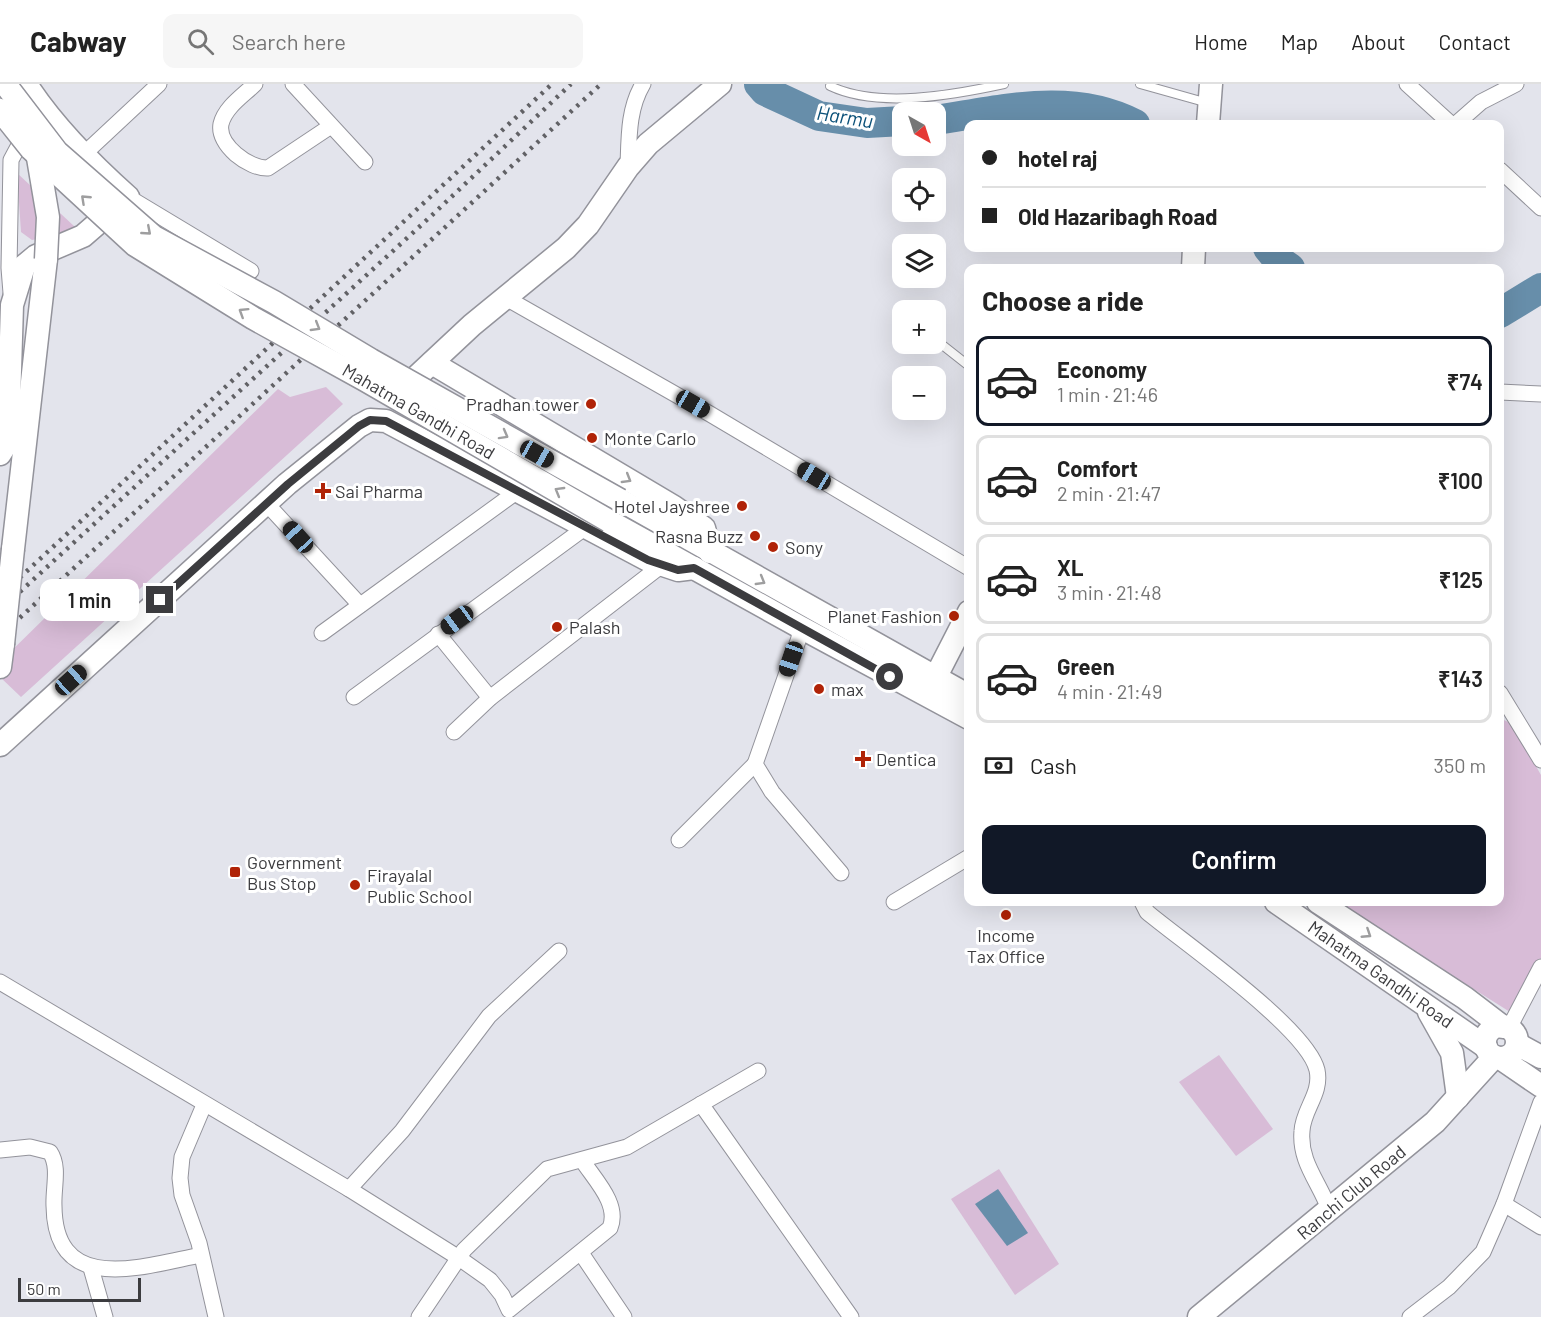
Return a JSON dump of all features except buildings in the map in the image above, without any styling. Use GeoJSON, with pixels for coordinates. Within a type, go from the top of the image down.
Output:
{"type":"FeatureCollection","features":[{"type":"Feature","properties":{"kind":"main road","name":"Mahatma Gandhi Road"},"geometry":{"type":"LineString","coordinates":[[5,84],[57,152],[154,237],[274,302],[371,360],[710,552],[931,687],[964,714]]}},
{"type":"Feature","properties":{"kind":"main road"},"geometry":{"type":"LineString","coordinates":[[0,454],[5,446],[9,403],[12,304],[24,266],[36,256],[83,236],[128,197],[84,154],[40,105],[26,84]]}},
{"type":"Feature","properties":{"kind":"main road"},"geometry":{"type":"LineString","coordinates":[[0,745],[266,503],[359,426],[370,420],[472,325],[588,225],[628,167],[648,144],[713,89]]}},
{"type":"Feature","properties":{"kind":"main road"},"geometry":{"type":"LineString","coordinates":[[0,93],[23,124],[37,152],[48,217],[0,524]]}},
{"type":"Feature","properties":{"kind":"main road","name":"Mahatma Gandhi Road"},"geometry":{"type":"LineString","coordinates":[[0,110],[31,149],[135,245],[253,318],[800,627],[931,687],[964,695]]}},
{"type":"Feature","properties":{"kind":"main road"},"geometry":{"type":"LineString","coordinates":[[0,110],[21,143],[29,170],[40,263],[0,667]]}},
{"type":"Feature","properties":{"kind":"main road"},"geometry":{"type":"LineString","coordinates":[[432,363],[674,507],[704,528],[710,552]]}},
{"type":"Feature","properties":{"kind":"main road"},"geometry":{"type":"LineString","coordinates":[[370,420],[386,421],[648,560],[678,570],[694,568]]}},
{"type":"Feature","properties":{"kind":"main road"},"geometry":{"type":"LineString","coordinates":[[931,687],[964,622]]}},
{"type":"Feature","properties":{"kind":"main road","name":"Mahatma Gandhi Road"},"geometry":{"type":"LineString","coordinates":[[1282,906],[1541,1086]]}},
{"type":"Feature","properties":{"kind":"main road","name":"Mahatma Gandhi Road"},"geometry":{"type":"LineString","coordinates":[[1324,906],[1477,1006],[1541,1057]]}},
{"type":"Feature","properties":{"kind":"main road"},"geometry":{"type":"LineString","coordinates":[[1422,1002],[1452,1053],[1458,1097]]}},
{"type":"Feature","properties":{"kind":"main road","name":"Ranchi Club Road"},"geometry":{"type":"LineString","coordinates":[[1199,1317],[1435,1122],[1493,1054],[1506,1058],[1516,1050],[1510,1033]]}},
{"type":"Feature","properties":{"kind":"street"},"geometry":{"type":"LineString","coordinates":[[84,154],[159,84]]}},
{"type":"Feature","properties":{"kind":"street"},"geometry":{"type":"LineString","coordinates":[[255,84],[226,113],[221,125],[223,136],[243,162],[257,169],[268,168],[332,126]]}},
{"type":"Feature","properties":{"kind":"street"},"geometry":{"type":"LineString","coordinates":[[293,84],[365,162]]}},
{"type":"Feature","properties":{"kind":"street"},"geometry":{"type":"LineString","coordinates":[[628,167],[631,118],[635,97],[643,84]]}},
{"type":"Feature","properties":{"kind":"street"},"geometry":{"type":"LineString","coordinates":[[1407,84],[1446,120]]}},
{"type":"Feature","properties":{"kind":"street"},"geometry":{"type":"LineString","coordinates":[[1461,120],[1481,102],[1516,84]]}},
{"type":"Feature","properties":{"kind":"street"},"geometry":{"type":"LineString","coordinates":[[0,130],[40,105]]}},
{"type":"Feature","properties":{"kind":"street"},"geometry":{"type":"LineString","coordinates":[[12,304],[5,270],[11,160],[40,105]]}},
{"type":"Feature","properties":{"kind":"street"},"geometry":{"type":"LineString","coordinates":[[1504,174],[1541,208]]}},
{"type":"Feature","properties":{"kind":"street"},"geometry":{"type":"LineString","coordinates":[[128,197],[250,271]]}},
{"type":"Feature","properties":{"kind":"street"},"geometry":{"type":"LineString","coordinates":[[506,298],[710,414],[964,565]]}},
{"type":"Feature","properties":{"kind":"street"},"geometry":{"type":"LineString","coordinates":[[1504,392],[1541,394]]}},
{"type":"Feature","properties":{"kind":"street"},"geometry":{"type":"LineString","coordinates":[[322,633],[519,490]]}},
{"type":"Feature","properties":{"kind":"street"},"geometry":{"type":"LineString","coordinates":[[266,503],[360,606]]}},
{"type":"Feature","properties":{"kind":"street"},"geometry":{"type":"LineString","coordinates":[[354,697],[586,527]]}},
{"type":"Feature","properties":{"kind":"street"},"geometry":{"type":"LineString","coordinates":[[454,732],[490,699],[662,565]]}},
{"type":"Feature","properties":{"kind":"street"},"geometry":{"type":"LineString","coordinates":[[679,840],[755,764],[799,638],[800,627]]}},
{"type":"Feature","properties":{"kind":"street"},"geometry":{"type":"LineString","coordinates":[[438,634],[490,699]]}},
{"type":"Feature","properties":{"kind":"street"},"geometry":{"type":"LineString","coordinates":[[1504,700],[1541,760]]}},
{"type":"Feature","properties":{"kind":"street"},"geometry":{"type":"LineString","coordinates":[[755,764],[780,802],[841,873]]}},
{"type":"Feature","properties":{"kind":"street"},"geometry":{"type":"LineString","coordinates":[[894,902],[964,860]]}},
{"type":"Feature","properties":{"kind":"street"},"geometry":{"type":"LineString","coordinates":[[1144,906],[1147,912],[1259,1000],[1291,1031],[1311,1058],[1318,1078],[1317,1093],[1301,1130],[1303,1148],[1306,1166],[1330,1211]]}},
{"type":"Feature","properties":{"kind":"street"},"geometry":{"type":"LineString","coordinates":[[349,1189],[402,1131],[489,1016],[560,951]]}},
{"type":"Feature","properties":{"kind":"street"},"geometry":{"type":"LineString","coordinates":[[1510,1033],[1541,967]]}},
{"type":"Feature","properties":{"kind":"street"},"geometry":{"type":"LineString","coordinates":[[0,982],[349,1189],[459,1258],[490,1281],[502,1295],[511,1313],[605,1233],[613,1220],[608,1200],[582,1160]]}},
{"type":"Feature","properties":{"kind":"street"},"geometry":{"type":"LineString","coordinates":[[419,1317],[459,1258],[547,1169],[627,1147],[758,1071]]}},
{"type":"Feature","properties":{"kind":"street"},"geometry":{"type":"LineString","coordinates":[[1410,1317],[1449,1287],[1483,1252],[1504,1204],[1541,1102]]}},
{"type":"Feature","properties":{"kind":"street"},"geometry":{"type":"LineString","coordinates":[[701,1104],[851,1317]]}},
{"type":"Feature","properties":{"kind":"street"},"geometry":{"type":"LineString","coordinates":[[204,1105],[180,1167],[182,1194],[201,1255],[216,1317]]}},
{"type":"Feature","properties":{"kind":"street"},"geometry":{"type":"LineString","coordinates":[[0,1150],[30,1147],[50,1152],[56,1167],[54,1206],[60,1240],[69,1252],[91,1268],[114,1270],[137,1268],[201,1255]]}},
{"type":"Feature","properties":{"kind":"street"},"geometry":{"type":"LineString","coordinates":[[1504,1204],[1541,1227]]}},
{"type":"Feature","properties":{"kind":"street"},"geometry":{"type":"LineString","coordinates":[[582,1253],[624,1317]]}},
{"type":"Feature","properties":{"kind":"street"},"geometry":{"type":"LineString","coordinates":[[91,1268],[105,1317]]}},
{"type":"Feature","properties":{"kind":"lane"},"geometry":{"type":"LineString","coordinates":[[830,86],[855,95],[913,97],[954,94],[1004,84]]}},
{"type":"Feature","properties":{"kind":"lane"},"geometry":{"type":"LineString","coordinates":[[1140,84],[1209,104]]}},
{"type":"Feature","properties":{"kind":"lane"},"geometry":{"type":"LineString","coordinates":[[946,348],[964,362]]}},
{"type":"Feature","properties":{"kind":"shaded area"},"geometry":{"type":"Polygon","coordinates":[[[17,173],[75,227],[52,236],[32,240],[21,232],[17,173]]]}},
{"type":"Feature","properties":{"kind":"shaded area"},"geometry":{"type":"Polygon","coordinates":[[[326,387],[343,404],[21,697],[0,677],[0,662],[278,389],[290,397],[326,387]]]}},
{"type":"Feature","properties":{"kind":"shaded area"},"geometry":{"type":"Polygon","coordinates":[[[1504,720],[1512,724],[1541,775],[1541,958],[1510,1012],[1342,906],[1504,906],[1504,720]]]}},
{"type":"Feature","properties":{"kind":"shaded area"},"geometry":{"type":"Polygon","coordinates":[[[1219,1055],[1273,1129],[1236,1156],[1179,1082],[1219,1055]]]}},
{"type":"Feature","properties":{"kind":"shaded area"},"geometry":{"type":"Polygon","coordinates":[[[999,1169],[1059,1264],[1015,1295],[951,1199],[999,1169]]]}},
{"type":"Feature","properties":{"kind":"water"},"geometry":{"type":"Polygon","coordinates":[[[998,1189],[1028,1233],[1007,1246],[975,1204],[998,1189]]]}},
{"type":"Feature","properties":{"kind":"waterway","name":"Harmu"},"geometry":{"type":"LineString","coordinates":[[759,84],[765,91],[819,116],[867,123],[892,122]]}},
{"type":"Feature","properties":{"kind":"waterway","name":"Harmu"},"geometry":{"type":"LineString","coordinates":[[946,118],[1011,108],[1062,106],[1087,108],[1125,120]]}},
{"type":"Feature","properties":{"kind":"waterway","name":"Harmu"},"geometry":{"type":"LineString","coordinates":[[1271,252],[1284,264]]}},
{"type":"Feature","properties":{"kind":"waterway","name":"Harmu"},"geometry":{"type":"LineString","coordinates":[[1504,311],[1541,288]]}},
{"type":"Feature","properties":{"kind":"railway"},"geometry":{"type":"LineString","coordinates":[[0,596],[552,84]]}},
{"type":"Feature","properties":{"kind":"railway"},"geometry":{"type":"LineString","coordinates":[[0,610],[429,218],[571,84]]}},
{"type":"Feature","properties":{"kind":"railway"},"geometry":{"type":"LineString","coordinates":[[0,636],[601,84]]}},
{"type":"Feature","properties":{"kind":"place","name":"Pradhan tower"},"geometry":{"type":"Point","coordinates":[591,404]}},
{"type":"Feature","properties":{"kind":"place","name":"Monte Carlo"},"geometry":{"type":"Point","coordinates":[592,438]}},
{"type":"Feature","properties":{"kind":"place","name":"Sai Pharma"},"geometry":{"type":"Point","coordinates":[323,491]}},
{"type":"Feature","properties":{"kind":"place","name":"Hotel Jayshree"},"geometry":{"type":"Point","coordinates":[742,506]}},
{"type":"Feature","properties":{"kind":"place","name":"Rasna Buzz"},"geometry":{"type":"Point","coordinates":[755,536]}},
{"type":"Feature","properties":{"kind":"place","name":"Sony"},"geometry":{"type":"Point","coordinates":[773,547]}},
{"type":"Feature","properties":{"kind":"place","name":"Planet Fashion"},"geometry":{"type":"Point","coordinates":[954,616]}},
{"type":"Feature","properties":{"kind":"place","name":"Palash"},"geometry":{"type":"Point","coordinates":[557,627]}},
{"type":"Feature","properties":{"kind":"place","name":"max"},"geometry":{"type":"Point","coordinates":[819,689]}},
{"type":"Feature","properties":{"kind":"place","name":"Dentica"},"geometry":{"type":"Point","coordinates":[863,759]}},
{"type":"Feature","properties":{"kind":"place","name":"Government Bus Stop"},"geometry":{"type":"Point","coordinates":[235,872]}},
{"type":"Feature","properties":{"kind":"place","name":"Firayalal Public School"},"geometry":{"type":"Point","coordinates":[355,885]}},
{"type":"Feature","properties":{"kind":"place","name":"Income Tax Office"},"geometry":{"type":"Point","coordinates":[1006,915]}},
{"type":"Feature","properties":{"kind":"route"},"geometry":{"type":"LineString","coordinates":[[160,600],[288,484],[359,426],[370,420],[386,421],[648,560],[678,570],[694,568],[890,677]]}}]}
